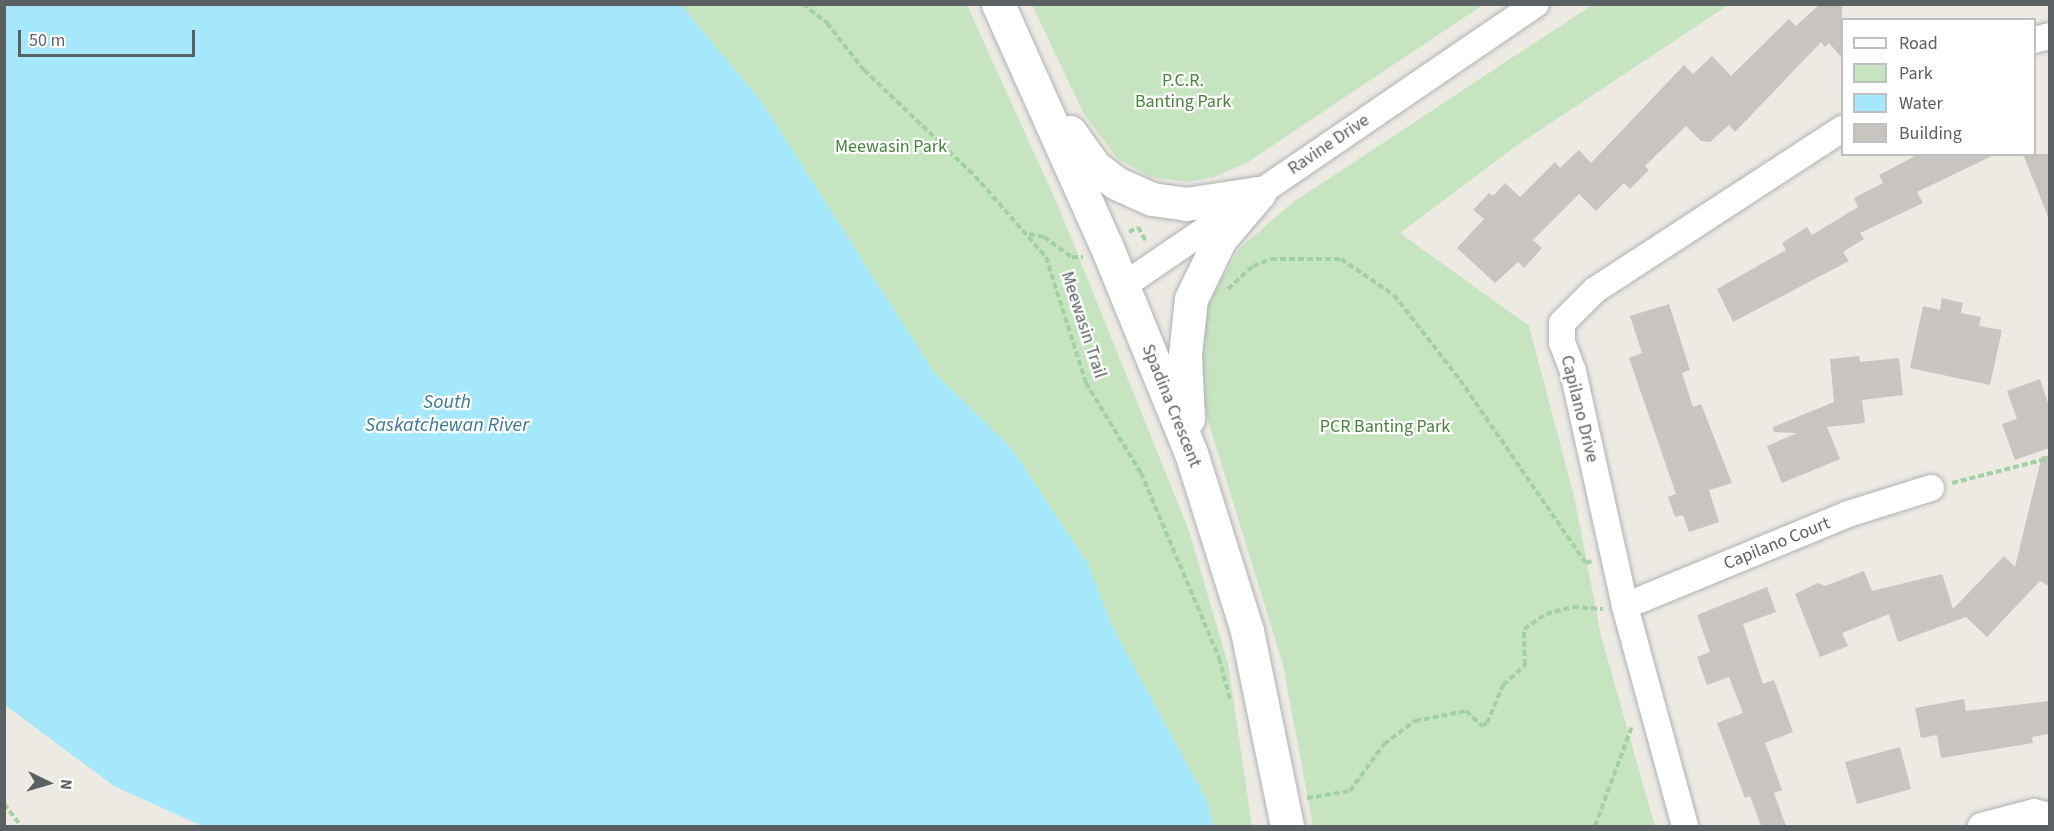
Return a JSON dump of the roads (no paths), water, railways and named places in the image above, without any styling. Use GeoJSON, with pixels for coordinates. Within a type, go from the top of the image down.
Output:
{"type":"FeatureCollection","features":[{"type":"Feature","properties":{"kind":"street","name":"Spadina Crescent"},"geometry":{"type":"LineString","coordinates":[[998,4],[1106,245],[1191,453],[1247,631],[1285,814]]}},
{"type":"Feature","properties":{"kind":"street","name":"Ravine Drive"},"geometry":{"type":"LineString","coordinates":[[1123,285],[1536,4]]}},
{"type":"Feature","properties":{"kind":"street"},"geometry":{"type":"LineString","coordinates":[[1034,82],[1095,167],[1132,192],[1186,204],[1259,193]]}},
{"type":"Feature","properties":{"kind":"street","name":"Capilano Drive"},"geometry":{"type":"LineString","coordinates":[[1684,826],[1613,557],[1574,371],[1562,343],[1562,323],[1595,290],[1841,130]]}},
{"type":"Feature","properties":{"kind":"street"},"geometry":{"type":"LineString","coordinates":[[1191,453],[1184,374],[1191,299],[1220,239],[1259,193]]}},
{"type":"Feature","properties":{"kind":"street","name":"Capilano Court"},"geometry":{"type":"LineString","coordinates":[[1625,606],[1848,514],[1931,488]]}},
{"type":"Feature","properties":{"kind":"street"},"geometry":{"type":"LineString","coordinates":[[1981,826],[2034,812],[2049,816]]}},
{"type":"Feature","properties":{"kind":"water","name":"South Saskatchewan River"},"geometry":{"type":"Polygon","coordinates":[[[5,4],[681,5],[761,101],[933,371],[1012,449],[1088,564],[1112,626],[1208,803],[1213,826],[202,826],[114,786],[5,705],[5,4]]]}},
{"type":"Feature","properties":{"kind":"park label","name":"P.C.R. Banting Park"},"geometry":{"type":"Point","coordinates":[1183,92]}},
{"type":"Feature","properties":{"kind":"park label","name":"Meewasin Park"},"geometry":{"type":"Point","coordinates":[891,147]}},
{"type":"Feature","properties":{"kind":"park label","name":"PCR Banting Park"},"geometry":{"type":"Point","coordinates":[1385,427]}}]}
